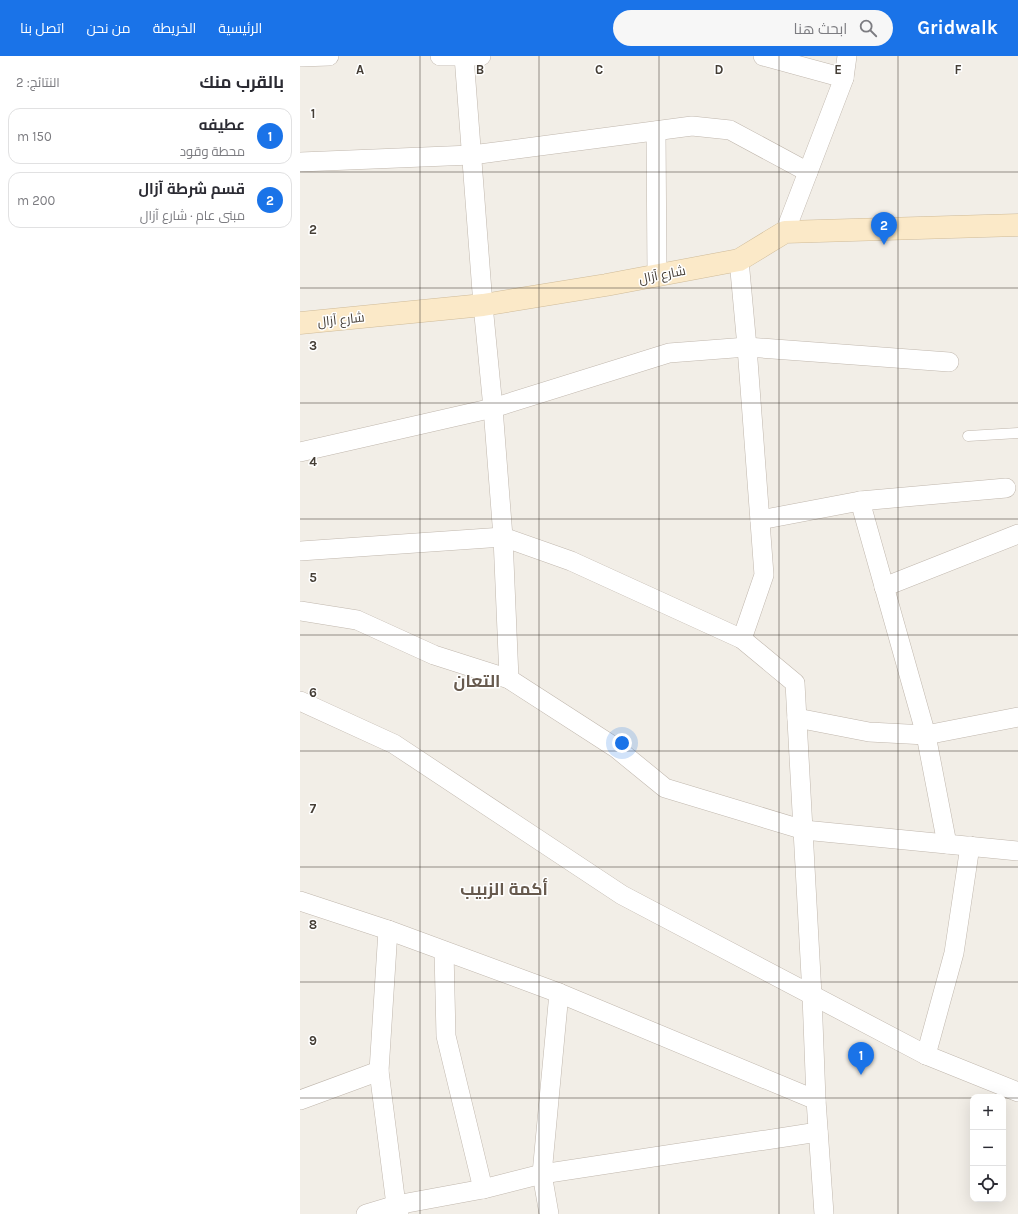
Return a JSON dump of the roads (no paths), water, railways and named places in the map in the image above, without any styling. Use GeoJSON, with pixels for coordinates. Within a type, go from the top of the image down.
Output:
{"type":"FeatureCollection","features":[{"type":"Feature","properties":{"kind":"street"},"geometry":{"type":"LineString","coordinates":[[300,57],[328,56]]}},
{"type":"Feature","properties":{"kind":"street"},"geometry":{"type":"LineString","coordinates":[[440,56],[481,56]]}},
{"type":"Feature","properties":{"kind":"street"},"geometry":{"type":"LineString","coordinates":[[464,56],[503,537],[509,679]]}},
{"type":"Feature","properties":{"kind":"street"},"geometry":{"type":"LineString","coordinates":[[763,56],[844,78]]}},
{"type":"Feature","properties":{"kind":"street"},"geometry":{"type":"LineString","coordinates":[[785,232],[844,78],[848,56]]}},
{"type":"Feature","properties":{"kind":"street"},"geometry":{"type":"LineString","coordinates":[[300,162],[472,155],[692,126],[730,130],[808,172]]}},
{"type":"Feature","properties":{"kind":"street"},"geometry":{"type":"LineString","coordinates":[[656,131],[657,275]]}},
{"type":"Feature","properties":{"kind":"street","name":"شارع آزال"},"geometry":{"type":"LineString","coordinates":[[300,323],[483,305],[739,260],[785,232],[1018,225]]}},
{"type":"Feature","properties":{"kind":"street"},"geometry":{"type":"LineString","coordinates":[[739,260],[764,575],[742,639]]}},
{"type":"Feature","properties":{"kind":"street"},"geometry":{"type":"LineString","coordinates":[[300,452],[493,408],[670,353],[747,347],[949,362]]}},
{"type":"Feature","properties":{"kind":"street"},"geometry":{"type":"LineString","coordinates":[[760,520],[860,501],[1006,488]]}},
{"type":"Feature","properties":{"kind":"street"},"geometry":{"type":"LineString","coordinates":[[860,501],[926,735],[946,844]]}},
{"type":"Feature","properties":{"kind":"street"},"geometry":{"type":"LineString","coordinates":[[884,587],[1018,534]]}},
{"type":"Feature","properties":{"kind":"street"},"geometry":{"type":"LineString","coordinates":[[300,551],[503,537],[571,561],[742,639],[795,683],[804,830],[816,1100],[824,1214]]}},
{"type":"Feature","properties":{"kind":"street"},"geometry":{"type":"LineString","coordinates":[[300,611],[358,620],[434,655],[509,679],[616,748],[665,788],[804,830],[1018,851]]}},
{"type":"Feature","properties":{"kind":"street"},"geometry":{"type":"LineString","coordinates":[[300,700],[394,744],[622,895],[926,1055],[1018,1092]]}},
{"type":"Feature","properties":{"kind":"street"},"geometry":{"type":"LineString","coordinates":[[797,718],[869,732],[926,735],[1018,717]]}},
{"type":"Feature","properties":{"kind":"street"},"geometry":{"type":"LineString","coordinates":[[926,1055],[954,953],[970,846]]}},
{"type":"Feature","properties":{"kind":"street"},"geometry":{"type":"LineString","coordinates":[[300,901],[388,930],[559,993],[816,1100]]}},
{"type":"Feature","properties":{"kind":"street"},"geometry":{"type":"LineString","coordinates":[[388,930],[379,1071],[398,1209]]}},
{"type":"Feature","properties":{"kind":"street"},"geometry":{"type":"LineString","coordinates":[[444,951],[446,1036],[483,1189]]}},
{"type":"Feature","properties":{"kind":"street"},"geometry":{"type":"LineString","coordinates":[[548,1214],[542,1174],[559,993]]}},
{"type":"Feature","properties":{"kind":"street"},"geometry":{"type":"LineString","coordinates":[[300,1100],[379,1071]]}},
{"type":"Feature","properties":{"kind":"street"},"geometry":{"type":"LineString","coordinates":[[366,1214],[398,1209],[542,1174],[818,1132]]}},
{"type":"Feature","properties":{"kind":"lane"},"geometry":{"type":"LineString","coordinates":[[968,436],[1018,433]]}},
{"type":"Feature","properties":{"kind":"place","name":"قسم شرطة آزال"},"geometry":{"type":"Point","coordinates":[884,245]}},
{"type":"Feature","properties":{"kind":"place","name":"عطيفه"},"geometry":{"type":"Point","coordinates":[861,1075]}},
{"type":"Feature","properties":{"kind":"district","name":"التعان"},"geometry":{"type":"Point","coordinates":[477,681]}},
{"type":"Feature","properties":{"kind":"district","name":"أكمة الزبيب"},"geometry":{"type":"Point","coordinates":[504,889]}}]}
